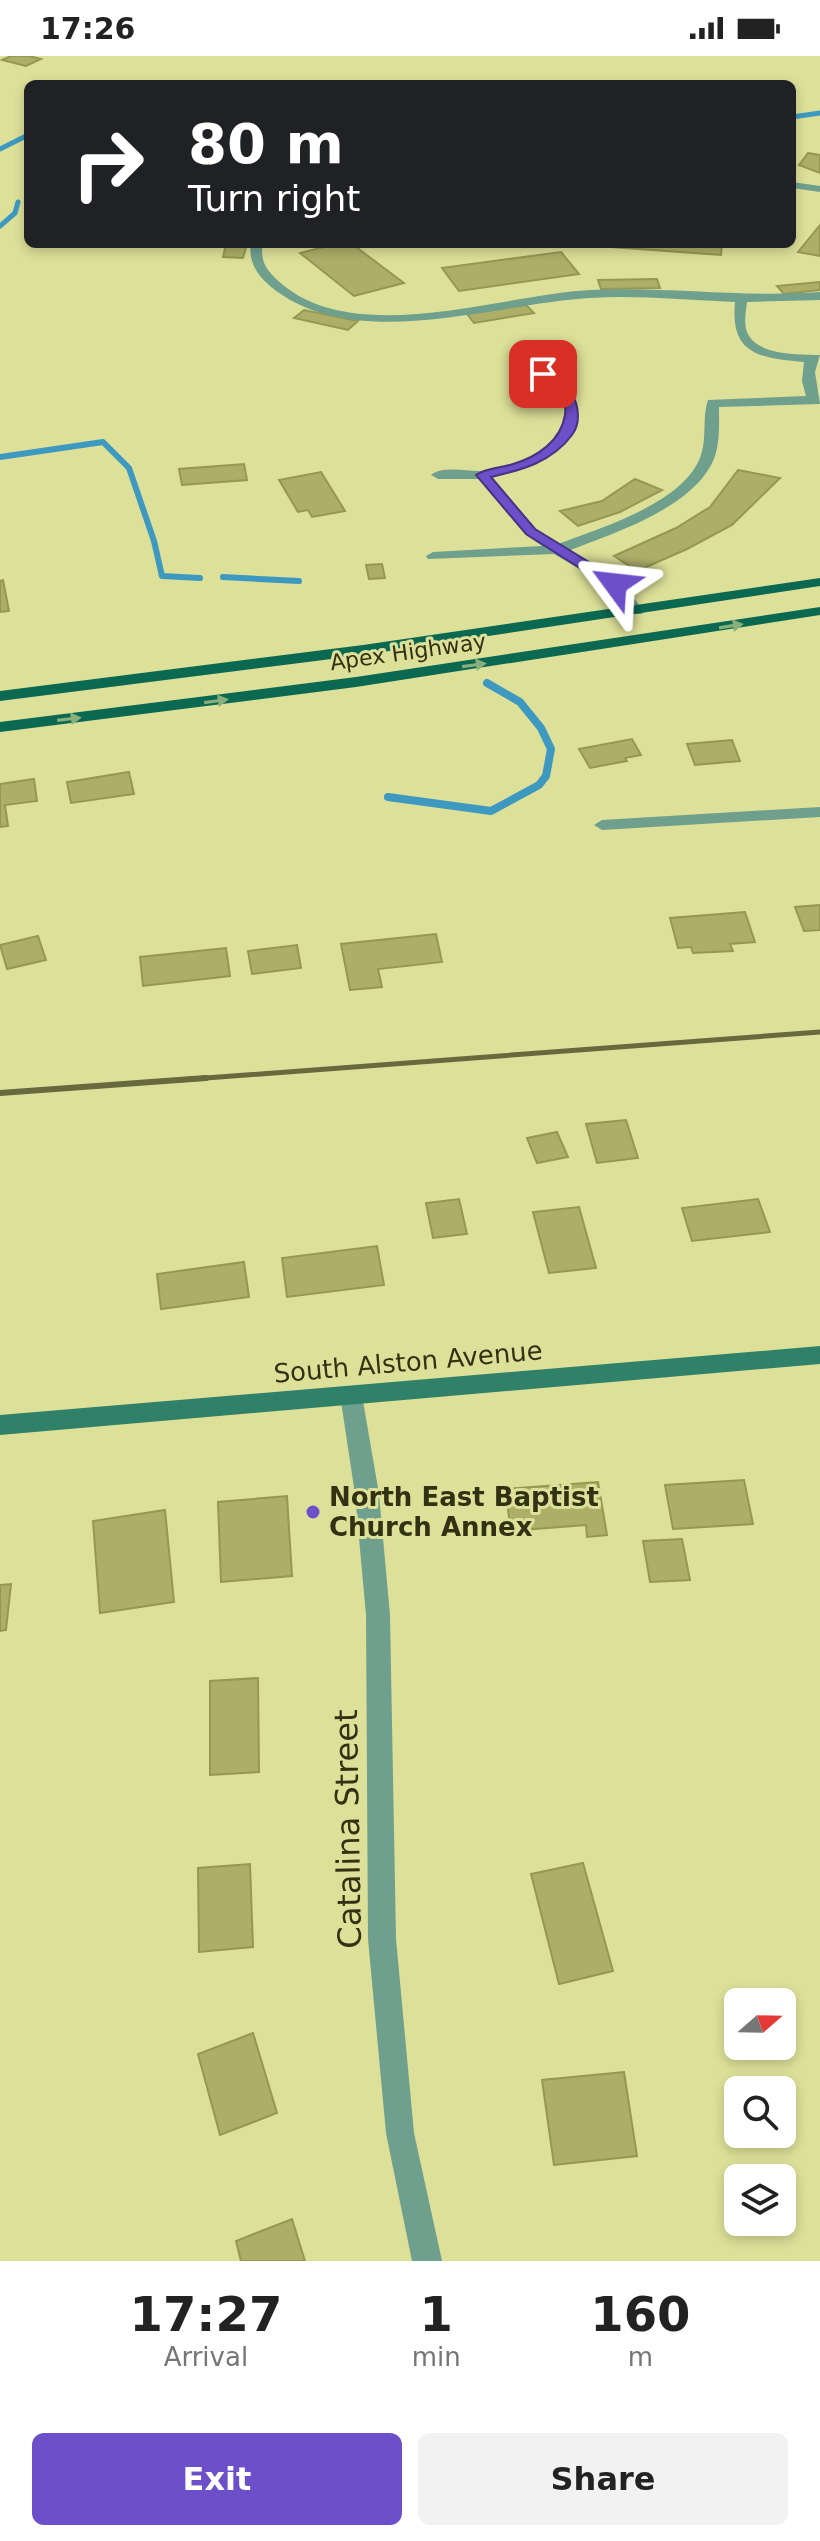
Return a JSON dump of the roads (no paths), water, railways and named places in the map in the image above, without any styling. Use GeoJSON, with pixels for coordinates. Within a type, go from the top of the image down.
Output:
{"type":"FeatureCollection","features":[{"type":"Feature","properties":{"kind":"main road","name":"Apex Highway"},"geometry":{"type":"LineString","coordinates":[[0,696],[363,650],[820,582]]}},
{"type":"Feature","properties":{"kind":"main road","name":"Apex Highway"},"geometry":{"type":"LineString","coordinates":[[0,727],[388,678],[820,611]]}},
{"type":"Feature","properties":{"kind":"street"},"geometry":{"type":"LineString","coordinates":[[796,186],[820,189]]}},
{"type":"Feature","properties":{"kind":"street"},"geometry":{"type":"LineString","coordinates":[[256,248],[259,268],[274,286],[307,304],[346,315],[378,319],[415,318],[589,294],[820,296]]}},
{"type":"Feature","properties":{"kind":"street"},"geometry":{"type":"LineString","coordinates":[[741,297],[740,327],[749,342],[760,349],[815,359],[809,388],[818,400]]}},
{"type":"Feature","properties":{"kind":"street"},"geometry":{"type":"LineString","coordinates":[[438,475],[483,475],[519,467],[548,452],[569,432],[572,409],[563,387],[522,361]]}},
{"type":"Feature","properties":{"kind":"street"},"geometry":{"type":"LineString","coordinates":[[433,556],[557,550],[653,508],[685,486],[704,465],[712,443],[713,403],[818,400]]}},
{"type":"Feature","properties":{"kind":"street"},"geometry":{"type":"LineString","coordinates":[[483,475],[531,532],[615,584],[637,611]]}},
{"type":"Feature","properties":{"kind":"street"},"geometry":{"type":"LineString","coordinates":[[602,825],[820,812]]}},
{"type":"Feature","properties":{"kind":"street","name":"South Alston Avenue"},"geometry":{"type":"LineString","coordinates":[[0,1425],[820,1355]]}},
{"type":"Feature","properties":{"kind":"street","name":"Catalina Street"},"geometry":{"type":"LineString","coordinates":[[351,1395],[367,1494],[378,1615],[382,1939],[400,2133],[427,2261]]}},
{"type":"Feature","properties":{"kind":"waterway"},"geometry":{"type":"LineString","coordinates":[[796,116],[820,113]]}},
{"type":"Feature","properties":{"kind":"waterway"},"geometry":{"type":"LineString","coordinates":[[0,149],[24,137]]}},
{"type":"Feature","properties":{"kind":"waterway"},"geometry":{"type":"LineString","coordinates":[[0,226],[15,213],[18,202]]}},
{"type":"Feature","properties":{"kind":"waterway"},"geometry":{"type":"LineString","coordinates":[[0,457],[103,442],[129,468],[154,541],[162,576],[200,578]]}},
{"type":"Feature","properties":{"kind":"waterway"},"geometry":{"type":"LineString","coordinates":[[223,577],[299,581]]}},
{"type":"Feature","properties":{"kind":"waterway"},"geometry":{"type":"LineString","coordinates":[[388,797],[491,811],[539,785],[546,776],[551,749],[541,728],[520,702],[487,683]]}},
{"type":"Feature","properties":{"kind":"railway"},"geometry":{"type":"LineString","coordinates":[[195,1079],[820,1032]]}},
{"type":"Feature","properties":{"kind":"railway"},"geometry":{"type":"LineString","coordinates":[[195,1079],[206,1078]]}},
{"type":"Feature","properties":{"kind":"railway"},"geometry":{"type":"LineString","coordinates":[[0,1093],[195,1079]]}},
{"type":"Feature","properties":{"kind":"railway"},"geometry":{"type":"LineString","coordinates":[[179,1080],[195,1079]]}},
{"type":"Feature","properties":{"kind":"place","name":"North East Baptist Church Annex"},"geometry":{"type":"Point","coordinates":[313,1512]}}]}
